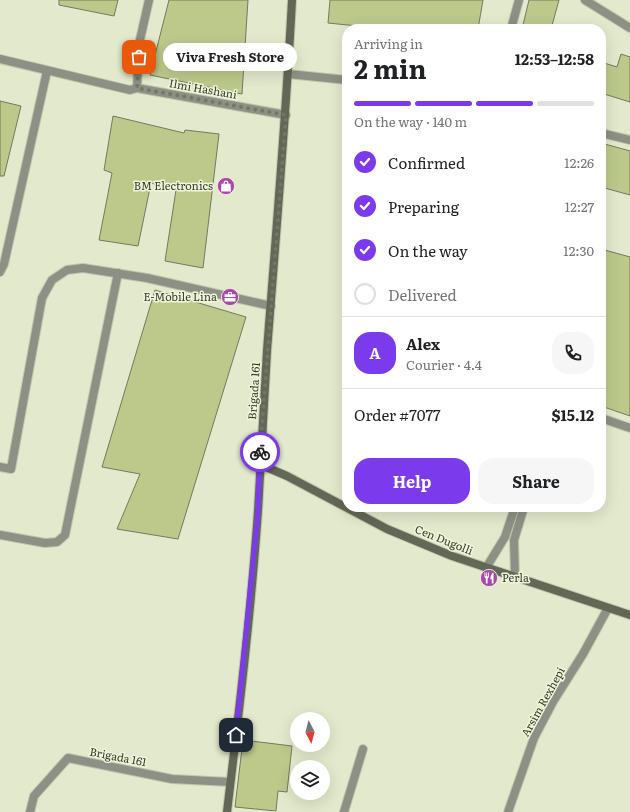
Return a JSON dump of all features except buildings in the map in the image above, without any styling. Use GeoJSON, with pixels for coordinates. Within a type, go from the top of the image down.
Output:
{"type":"FeatureCollection","features":[{"type":"Feature","properties":{"kind":"street"},"geometry":{"type":"LineString","coordinates":[[137,88],[139,44],[150,0]]}},
{"type":"Feature","properties":{"kind":"street","name":"Brigada 161"},"geometry":{"type":"LineString","coordinates":[[227,812],[248,626],[258,511],[259,464],[286,115],[292,0]]}},
{"type":"Feature","properties":{"kind":"street"},"geometry":{"type":"LineString","coordinates":[[512,24],[519,0]]}},
{"type":"Feature","properties":{"kind":"street"},"geometry":{"type":"LineString","coordinates":[[585,0],[630,28]]}},
{"type":"Feature","properties":{"kind":"street","name":"Ilmi Hashani"},"geometry":{"type":"LineString","coordinates":[[0,59],[130,90],[137,88],[286,115]]}},
{"type":"Feature","properties":{"kind":"street"},"geometry":{"type":"LineString","coordinates":[[0,272],[4,264],[47,70]]}},
{"type":"Feature","properties":{"kind":"street"},"geometry":{"type":"LineString","coordinates":[[288,74],[342,79]]}},
{"type":"Feature","properties":{"kind":"street"},"geometry":{"type":"LineString","coordinates":[[606,134],[630,140]]}},
{"type":"Feature","properties":{"kind":"street"},"geometry":{"type":"LineString","coordinates":[[0,467],[11,469],[42,298],[52,280],[67,270],[83,268],[147,278],[271,306]]}},
{"type":"Feature","properties":{"kind":"street"},"geometry":{"type":"LineString","coordinates":[[0,535],[45,543],[57,542],[65,534],[118,273]]}},
{"type":"Feature","properties":{"kind":"street"},"geometry":{"type":"LineString","coordinates":[[606,420],[630,428]]}},
{"type":"Feature","properties":{"kind":"street","name":"Cen Dugolli"},"geometry":{"type":"LineString","coordinates":[[259,464],[342,502]]}},
{"type":"Feature","properties":{"kind":"street","name":"Cen Dugolli"},"geometry":{"type":"LineString","coordinates":[[361,512],[387,529],[452,556],[630,615]]}},
{"type":"Feature","properties":{"kind":"street"},"geometry":{"type":"LineString","coordinates":[[486,568],[505,537],[513,512]]}},
{"type":"Feature","properties":{"kind":"street"},"geometry":{"type":"LineString","coordinates":[[515,577],[514,540],[522,512]]}},
{"type":"Feature","properties":{"kind":"street","name":"Arsim Rexhepi"},"geometry":{"type":"LineString","coordinates":[[508,812],[534,738],[554,700],[583,654],[608,608]]}},
{"type":"Feature","properties":{"kind":"street"},"geometry":{"type":"LineString","coordinates":[[344,812],[363,749]]}},
{"type":"Feature","properties":{"kind":"street","name":"Brigada 161"},"geometry":{"type":"LineString","coordinates":[[30,812],[34,796],[68,758],[172,779],[230,782]]}},
{"type":"Feature","properties":{"kind":"way so far"},"geometry":{"type":"LineString","coordinates":[[139,57],[137,88],[286,115],[260,452]]}},
{"type":"Feature","properties":{"kind":"place","name":"Viva Fresh Store"},"geometry":{"type":"Point","coordinates":[139,57]}},
{"type":"Feature","properties":{"kind":"place","name":"BM Electronics"},"geometry":{"type":"Point","coordinates":[226,186]}},
{"type":"Feature","properties":{"kind":"place","name":"E-Mobile Lina"},"geometry":{"type":"Point","coordinates":[230,297]}},
{"type":"Feature","properties":{"kind":"place","name":"Perla"},"geometry":{"type":"Point","coordinates":[489,578]}},
{"type":"Feature","properties":{"kind":"route"},"geometry":{"type":"LineString","coordinates":[[236,735],[248,626],[258,511],[260,452]]}}]}
